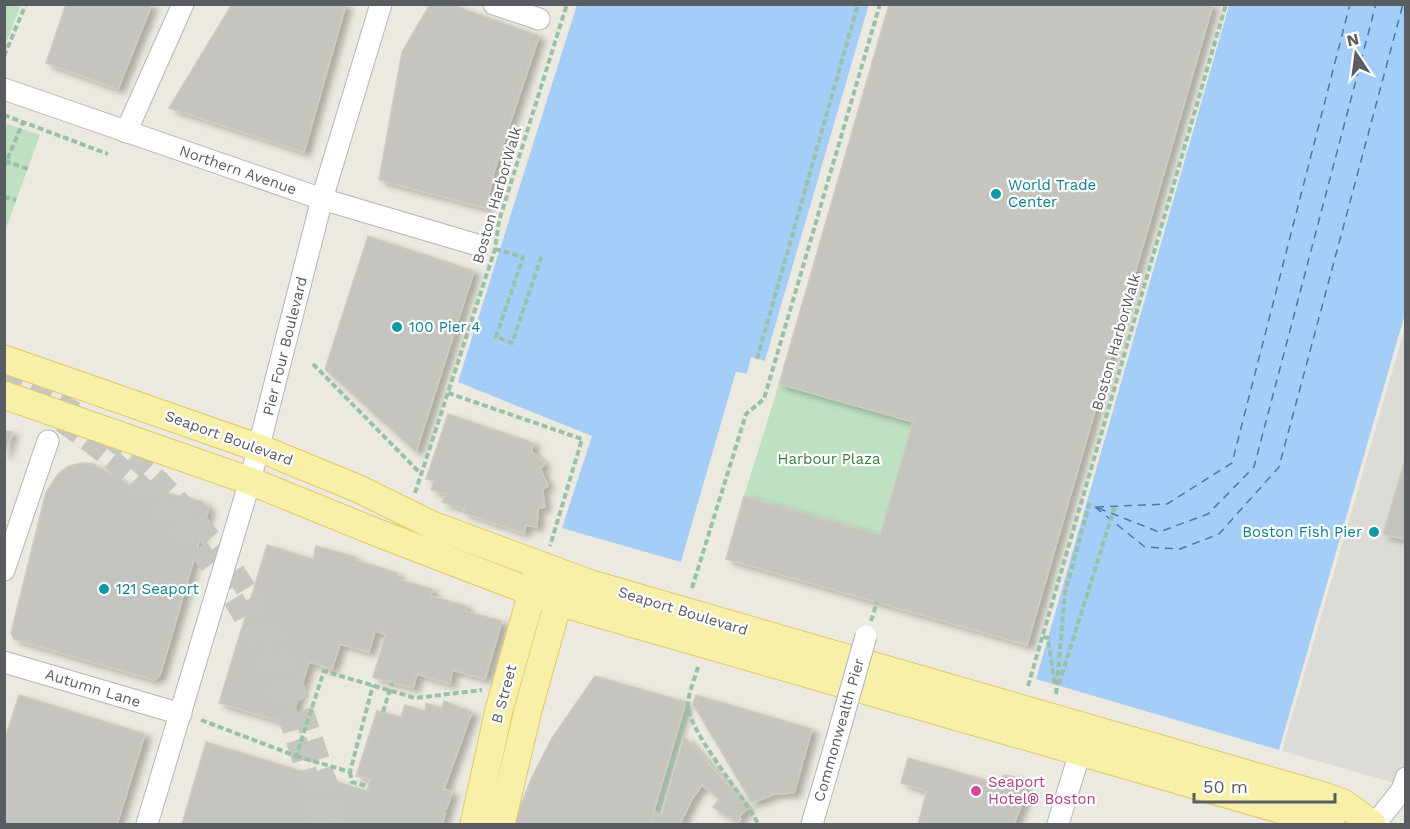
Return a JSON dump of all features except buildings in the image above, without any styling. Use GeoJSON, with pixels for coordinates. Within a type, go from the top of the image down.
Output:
{"type":"FeatureCollection","features":[{"type":"Feature","properties":{"kind":"main road","name":"Seaport Boulevard"},"geometry":{"type":"LineString","coordinates":[[4,359],[259,448],[359,489],[404,513],[541,568],[558,602],[1083,741],[1327,797],[1343,803],[1373,825]]}},
{"type":"Feature","properties":{"kind":"main road","name":"Seaport Boulevard"},"geometry":{"type":"LineString","coordinates":[[4,395],[250,481],[386,536],[566,575],[1083,741],[1331,825]]}},
{"type":"Feature","properties":{"kind":"main road","name":"B Street"},"geometry":{"type":"LineString","coordinates":[[474,825],[499,710],[541,568]]}},
{"type":"Feature","properties":{"kind":"main road","name":"B Street"},"geometry":{"type":"LineString","coordinates":[[501,825],[528,710],[566,575]]}},
{"type":"Feature","properties":{"kind":"street"},"geometry":{"type":"LineString","coordinates":[[126,132],[183,4]]}},
{"type":"Feature","properties":{"kind":"street","name":"Pier Four Boulevard"},"geometry":{"type":"LineString","coordinates":[[147,825],[250,481],[322,199],[381,4]]}},
{"type":"Feature","properties":{"kind":"street"},"geometry":{"type":"LineString","coordinates":[[494,4],[539,20]]}},
{"type":"Feature","properties":{"kind":"street","name":"Northern Avenue"},"geometry":{"type":"LineString","coordinates":[[4,89],[322,199],[474,244]]}},
{"type":"Feature","properties":{"kind":"street"},"geometry":{"type":"LineString","coordinates":[[4,570],[48,441]]}},
{"type":"Feature","properties":{"kind":"street","name":"Commonwealth Pier"},"geometry":{"type":"LineString","coordinates":[[812,825],[866,636]]}},
{"type":"Feature","properties":{"kind":"street","name":"Autumn Lane"},"geometry":{"type":"LineString","coordinates":[[4,662],[181,714]]}},
{"type":"Feature","properties":{"kind":"street"},"geometry":{"type":"LineString","coordinates":[[1058,825],[1083,741]]}},
{"type":"Feature","properties":{"kind":"street"},"geometry":{"type":"LineString","coordinates":[[1373,825],[1402,790],[1406,778]]}},
{"type":"Feature","properties":{"kind":"path"},"geometry":{"type":"LineString","coordinates":[[4,56],[26,4]]}},
{"type":"Feature","properties":{"kind":"path","name":"Boston HarborWalk"},"geometry":{"type":"LineString","coordinates":[[414,495],[495,249],[499,221],[567,4]]}},
{"type":"Feature","properties":{"kind":"path"},"geometry":{"type":"LineString","coordinates":[[757,359],[858,4]]}},
{"type":"Feature","properties":{"kind":"path"},"geometry":{"type":"LineString","coordinates":[[692,588],[746,414],[764,399],[880,4]]}},
{"type":"Feature","properties":{"kind":"path","name":"Boston HarborWalk"},"geometry":{"type":"LineString","coordinates":[[1028,686],[1045,637],[1226,4]]}},
{"type":"Feature","properties":{"kind":"path"},"geometry":{"type":"LineString","coordinates":[[4,115],[108,154]]}},
{"type":"Feature","properties":{"kind":"path"},"geometry":{"type":"LineString","coordinates":[[23,123],[5,163],[28,169]]}},
{"type":"Feature","properties":{"kind":"path"},"geometry":{"type":"LineString","coordinates":[[4,197],[16,200]]}},
{"type":"Feature","properties":{"kind":"path"},"geometry":{"type":"LineString","coordinates":[[495,249],[523,257],[496,337],[512,343],[542,255]]}},
{"type":"Feature","properties":{"kind":"path"},"geometry":{"type":"LineString","coordinates":[[313,364],[421,474]]}},
{"type":"Feature","properties":{"kind":"path"},"geometry":{"type":"LineString","coordinates":[[448,393],[582,439],[541,568]]}},
{"type":"Feature","properties":{"kind":"path"},"geometry":{"type":"LineString","coordinates":[[1056,694],[1065,593],[1089,505],[1095,507]]}},
{"type":"Feature","properties":{"kind":"path"},"geometry":{"type":"LineString","coordinates":[[1056,694],[1114,509],[1118,510]]}},
{"type":"Feature","properties":{"kind":"path"},"geometry":{"type":"LineString","coordinates":[[1045,637],[1056,694]]}},
{"type":"Feature","properties":{"kind":"path"},"geometry":{"type":"LineString","coordinates":[[658,812],[698,667]]}},
{"type":"Feature","properties":{"kind":"path"},"geometry":{"type":"LineString","coordinates":[[296,756],[324,671],[415,698],[485,690]]}},
{"type":"Feature","properties":{"kind":"path"},"geometry":{"type":"LineString","coordinates":[[383,712],[392,683]]}},
{"type":"Feature","properties":{"kind":"path"},"geometry":{"type":"LineString","coordinates":[[367,786],[352,782],[350,772],[373,685]]}},
{"type":"Feature","properties":{"kind":"path"},"geometry":{"type":"LineString","coordinates":[[688,705],[704,744],[748,804],[758,825]]}},
{"type":"Feature","properties":{"kind":"path"},"geometry":{"type":"LineString","coordinates":[[201,720],[296,756],[350,772]]}},
{"type":"Feature","properties":{"kind":"shaded area","name":"Boston Fish Pier"},"geometry":{"type":"Polygon","coordinates":[[[1405,314],[1405,786],[1279,750],[1405,314]]]}},
{"type":"Feature","properties":{"kind":"green space"},"geometry":{"type":"Polygon","coordinates":[[[4,5],[21,5],[5,45],[4,45],[4,5]]]}},
{"type":"Feature","properties":{"kind":"green space"},"geometry":{"type":"Polygon","coordinates":[[[4,123],[40,135],[5,231],[4,123]]]}},
{"type":"Feature","properties":{"kind":"green space","name":"Harbour Plaza"},"geometry":{"type":"Polygon","coordinates":[[[779,384],[913,422],[880,535],[744,496],[779,384]]]}},
{"type":"Feature","properties":{"kind":"water"},"geometry":{"type":"Polygon","coordinates":[[[577,5],[869,5],[765,361],[751,357],[747,374],[736,372],[681,562],[562,528],[592,436],[458,382],[577,5]]]}},
{"type":"Feature","properties":{"kind":"water"},"geometry":{"type":"Polygon","coordinates":[[[1229,5],[1405,5],[1405,314],[1279,750],[1036,679],[1229,5]]]}},
{"type":"Feature","properties":{"kind":"pier"},"geometry":{"type":"Polygon","coordinates":[[[869,4],[872,5],[768,362],[765,364],[753,361],[748,376],[738,375],[684,563],[680,565],[736,372],[747,374],[751,357],[765,361],[869,4]]]}},
{"type":"Feature","properties":{"kind":"pier"},"geometry":{"type":"Polygon","coordinates":[[[1226,4],[1229,5],[1036,679],[1033,678],[1226,4]]]}},
{"type":"Feature","properties":{"kind":"pier"},"geometry":{"type":"Polygon","coordinates":[[[1405,314],[1406,324],[1282,751],[1279,750],[1405,314]]]}},
{"type":"Feature","properties":{"kind":"ferry route"},"geometry":{"type":"LineString","coordinates":[[1096,507],[1167,504],[1232,463],[1350,4]]}},
{"type":"Feature","properties":{"kind":"ferry route"},"geometry":{"type":"LineString","coordinates":[[1098,508],[1159,532],[1208,514],[1254,467],[1376,4]]}},
{"type":"Feature","properties":{"kind":"ferry route"},"geometry":{"type":"LineString","coordinates":[[1095,507],[1145,547],[1180,549],[1219,534],[1279,467],[1403,4]]}},
{"type":"Feature","properties":{"kind":"tunnel"},"geometry":{"type":"LineString","coordinates":[[4,372],[75,412]]}},
{"type":"Feature","properties":{"kind":"tunnel"},"geometry":{"type":"LineString","coordinates":[[62,422],[95,446],[155,500],[182,529],[230,594],[250,628],[284,704],[323,824]]}},
{"type":"Feature","properties":{"kind":"tunnel"},"geometry":{"type":"LineString","coordinates":[[108,436],[162,484],[186,510],[231,566],[250,596],[268,628],[291,680],[340,824]]}},
{"type":"Feature","properties":{"kind":"place","name":"World Trade Center"},"geometry":{"type":"Point","coordinates":[996,194]}},
{"type":"Feature","properties":{"kind":"place","name":"100 Pier 4"},"geometry":{"type":"Point","coordinates":[397,327]}},
{"type":"Feature","properties":{"kind":"place","name":"Boston Fish Pier"},"geometry":{"type":"Point","coordinates":[1374,532]}},
{"type":"Feature","properties":{"kind":"place","name":"121 Seaport"},"geometry":{"type":"Point","coordinates":[104,589]}},
{"type":"Feature","properties":{"kind":"place","name":"Seaport Hotel® Boston"},"geometry":{"type":"Point","coordinates":[976,791]}}]}
